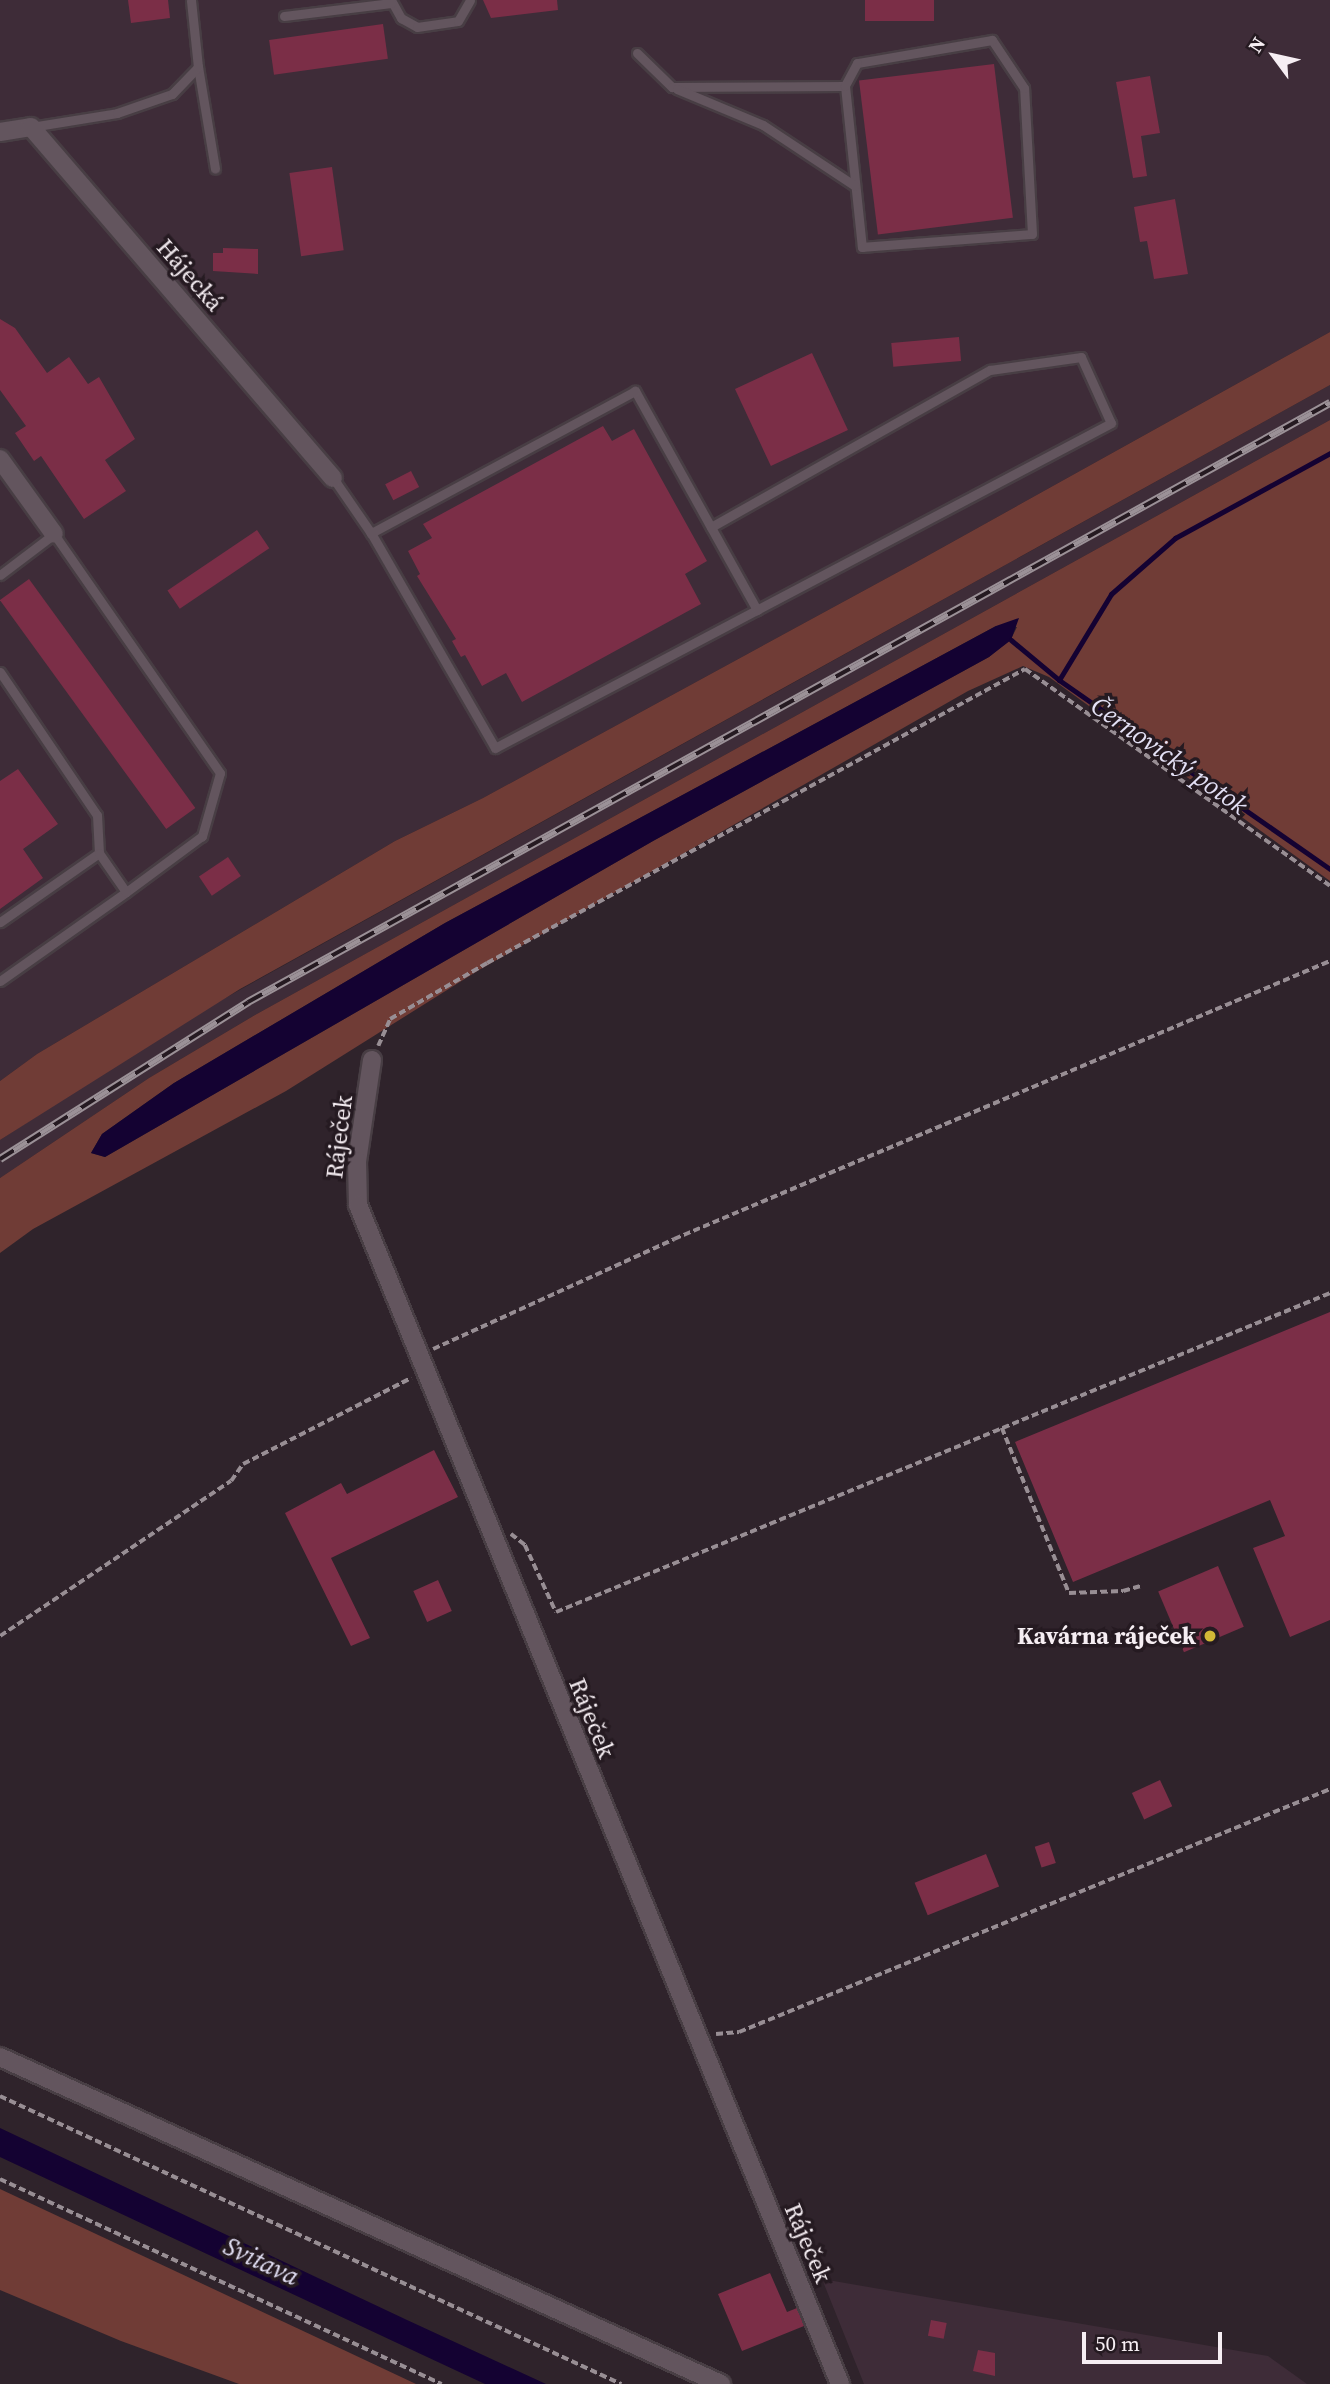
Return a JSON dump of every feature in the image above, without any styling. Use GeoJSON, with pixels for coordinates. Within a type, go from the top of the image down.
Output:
{"type":"FeatureCollection","features":[{"type":"Feature","properties":{"kind":"street"},"geometry":{"type":"LineString","coordinates":[[0,132],[31,127]]}},
{"type":"Feature","properties":{"kind":"street","name":"Hájecká"},"geometry":{"type":"LineString","coordinates":[[31,127],[333,478]]}},
{"type":"Feature","properties":{"kind":"street"},"geometry":{"type":"LineString","coordinates":[[0,459],[54,534]]}},
{"type":"Feature","properties":{"kind":"street","name":"Ráječek"},"geometry":{"type":"LineString","coordinates":[[372,1060],[356,1161],[358,1205],[491,1536],[840,2384]]}},
{"type":"Feature","properties":{"kind":"street"},"geometry":{"type":"LineString","coordinates":[[0,2057],[721,2384]]}},
{"type":"Feature","properties":{"kind":"lane"},"geometry":{"type":"LineString","coordinates":[[191,0],[198,67],[215,169]]}},
{"type":"Feature","properties":{"kind":"lane"},"geometry":{"type":"LineString","coordinates":[[284,16],[391,1],[401,18],[417,27],[458,21],[470,0]]}},
{"type":"Feature","properties":{"kind":"lane"},"geometry":{"type":"LineString","coordinates":[[992,40],[1024,88],[1032,234],[862,247],[845,86],[857,63],[992,40]]}},
{"type":"Feature","properties":{"kind":"lane"},"geometry":{"type":"LineString","coordinates":[[638,53],[672,87],[764,125],[855,186]]}},
{"type":"Feature","properties":{"kind":"lane"},"geometry":{"type":"LineString","coordinates":[[31,127],[117,113],[172,94],[198,67]]}},
{"type":"Feature","properties":{"kind":"lane"},"geometry":{"type":"LineString","coordinates":[[672,87],[845,86]]}},
{"type":"Feature","properties":{"kind":"lane"},"geometry":{"type":"LineString","coordinates":[[333,478],[371,533],[495,748],[1111,423],[1081,357],[990,370],[711,527]]}},
{"type":"Feature","properties":{"kind":"lane"},"geometry":{"type":"LineString","coordinates":[[371,533],[635,391],[757,610]]}},
{"type":"Feature","properties":{"kind":"lane"},"geometry":{"type":"LineString","coordinates":[[0,575],[54,534],[220,773],[202,836],[0,981]]}},
{"type":"Feature","properties":{"kind":"lane"},"geometry":{"type":"LineString","coordinates":[[0,672],[97,815],[99,853],[126,892]]}},
{"type":"Feature","properties":{"kind":"lane"},"geometry":{"type":"LineString","coordinates":[[0,922],[99,853]]}},
{"type":"Feature","properties":{"kind":"path"},"geometry":{"type":"LineString","coordinates":[[372,1060],[390,1019],[1024,669],[1330,886]]}},
{"type":"Feature","properties":{"kind":"path"},"geometry":{"type":"LineString","coordinates":[[0,1636],[230,1481],[243,1464],[422,1363],[674,1239],[1330,961]]}},
{"type":"Feature","properties":{"kind":"path"},"geometry":{"type":"LineString","coordinates":[[491,1536],[513,1534],[525,1545],[556,1612],[1330,1293]]}},
{"type":"Feature","properties":{"kind":"path"},"geometry":{"type":"LineString","coordinates":[[1002,1428],[1069,1593],[1123,1591],[1141,1586]]}},
{"type":"Feature","properties":{"kind":"path"},"geometry":{"type":"LineString","coordinates":[[698,2042],[721,2032],[738,2032],[1330,1789]]}},
{"type":"Feature","properties":{"kind":"path"},"geometry":{"type":"LineString","coordinates":[[0,2096],[621,2384]]}},
{"type":"Feature","properties":{"kind":"path"},"geometry":{"type":"LineString","coordinates":[[0,2179],[442,2384]]}},
{"type":"Feature","properties":{"kind":"path"},"geometry":{"type":"LineString","coordinates":[[428,2384],[429,2378]]}},
{"type":"Feature","properties":{"kind":"shaded area"},"geometry":{"type":"Polygon","coordinates":[[[0,0],[1330,0],[1330,332],[911,565],[483,798],[395,841],[37,1054],[0,1081],[0,0]]]}},
{"type":"Feature","properties":{"kind":"shaded area"},"geometry":{"type":"Polygon","coordinates":[[[1330,332],[1330,385],[240,989],[0,1140],[0,1081],[37,1054],[395,841],[483,798],[911,565],[1330,332]]]}},
{"type":"Feature","properties":{"kind":"shaded area"},"geometry":{"type":"Polygon","coordinates":[[[1330,385],[1330,420],[255,1015],[149,1078],[0,1178],[0,1140],[182,1022],[1330,385]]]}},
{"type":"Feature","properties":{"kind":"shaded area"},"geometry":{"type":"Polygon","coordinates":[[[1330,420],[1330,881],[1049,677],[1023,666],[968,691],[479,970],[286,1091],[33,1229],[0,1253],[0,1178],[149,1078],[255,1015],[1330,420]],[[996,626],[445,923],[174,1083],[102,1134],[91,1153],[105,1157],[653,841],[989,657],[1011,639],[1017,627],[996,626]]]}},
{"type":"Feature","properties":{"kind":"shaded area"},"geometry":{"type":"Polygon","coordinates":[[[0,2189],[416,2384],[239,2384],[121,2341],[0,2290],[0,2189]]]}},
{"type":"Feature","properties":{"kind":"shaded area"},"geometry":{"type":"Polygon","coordinates":[[[822,2279],[1268,2356],[1307,2384],[864,2384],[822,2279]]]}},
{"type":"Feature","properties":{"kind":"water"},"geometry":{"type":"Polygon","coordinates":[[[1019,618],[1011,640],[989,657],[653,841],[105,1157],[91,1153],[102,1134],[174,1083],[445,923],[996,626],[1019,618]]]}},
{"type":"Feature","properties":{"kind":"water","name":"Svitava"},"geometry":{"type":"Polygon","coordinates":[[[0,2128],[546,2384],[485,2384],[0,2157],[0,2128]]]}},
{"type":"Feature","properties":{"kind":"building"},"geometry":{"type":"Polygon","coordinates":[[[128,0],[168,0],[170,18],[131,23],[128,0]]]}},
{"type":"Feature","properties":{"kind":"building"},"geometry":{"type":"Polygon","coordinates":[[[483,0],[557,0],[558,10],[491,18],[483,0]]]}},
{"type":"Feature","properties":{"kind":"building"},"geometry":{"type":"Polygon","coordinates":[[[865,0],[934,0],[934,21],[865,21],[865,0]]]}},
{"type":"Feature","properties":{"kind":"building"},"geometry":{"type":"Polygon","coordinates":[[[383,24],[388,59],[274,75],[269,40],[383,24]]]}},
{"type":"Feature","properties":{"kind":"building"},"geometry":{"type":"Polygon","coordinates":[[[994,64],[1013,218],[878,234],[859,81],[994,64]]]}},
{"type":"Feature","properties":{"kind":"building"},"geometry":{"type":"Polygon","coordinates":[[[1150,76],[1160,133],[1141,136],[1147,176],[1133,178],[1116,82],[1150,76]]]}},
{"type":"Feature","properties":{"kind":"building"},"geometry":{"type":"Polygon","coordinates":[[[332,167],[344,250],[301,256],[289,173],[332,167]]]}},
{"type":"Feature","properties":{"kind":"building"},"geometry":{"type":"Polygon","coordinates":[[[1175,199],[1188,274],[1154,279],[1147,241],[1140,242],[1134,207],[1175,199]]]}},
{"type":"Feature","properties":{"kind":"building"},"geometry":{"type":"Polygon","coordinates":[[[223,248],[258,249],[258,274],[213,271],[213,253],[223,253],[223,248]]]}},
{"type":"Feature","properties":{"kind":"building"},"geometry":{"type":"Polygon","coordinates":[[[0,319],[15,328],[47,373],[69,357],[88,384],[99,377],[135,439],[105,460],[126,491],[84,519],[41,456],[34,461],[15,433],[26,426],[0,390],[0,319]]]}},
{"type":"Feature","properties":{"kind":"building"},"geometry":{"type":"Polygon","coordinates":[[[959,337],[961,361],[893,367],[891,343],[959,337]]]}},
{"type":"Feature","properties":{"kind":"building"},"geometry":{"type":"Polygon","coordinates":[[[812,353],[848,430],[771,466],[735,389],[812,353]]]}},
{"type":"Feature","properties":{"kind":"building"},"geometry":{"type":"Polygon","coordinates":[[[603,426],[612,441],[634,429],[707,561],[685,574],[701,604],[522,702],[506,673],[482,686],[465,655],[461,657],[452,641],[456,639],[417,576],[420,574],[408,551],[432,538],[423,524],[603,426]]]}},
{"type":"Feature","properties":{"kind":"building"},"geometry":{"type":"Polygon","coordinates":[[[411,471],[419,487],[393,500],[385,484],[411,471]]]}},
{"type":"Feature","properties":{"kind":"building"},"geometry":{"type":"Polygon","coordinates":[[[257,530],[269,548],[180,609],[167,590],[257,530]]]}},
{"type":"Feature","properties":{"kind":"building"},"geometry":{"type":"Polygon","coordinates":[[[29,579],[195,808],[166,829],[0,600],[29,579]]]}},
{"type":"Feature","properties":{"kind":"building"},"geometry":{"type":"Polygon","coordinates":[[[18,769],[58,824],[23,849],[43,878],[0,909],[0,781],[18,769]]]}},
{"type":"Feature","properties":{"kind":"building"},"geometry":{"type":"Polygon","coordinates":[[[228,857],[241,876],[212,896],[199,877],[228,857]]]}},
{"type":"Feature","properties":{"kind":"building"},"geometry":{"type":"Polygon","coordinates":[[[1330,1312],[1330,1620],[1290,1637],[1253,1548],[1285,1536],[1270,1500],[1073,1582],[1015,1442],[1330,1312]]]}},
{"type":"Feature","properties":{"kind":"building"},"geometry":{"type":"Polygon","coordinates":[[[434,1450],[458,1497],[331,1558],[370,1638],[351,1646],[285,1513],[341,1483],[347,1494],[434,1450]]]}},
{"type":"Feature","properties":{"kind":"building"},"geometry":{"type":"Polygon","coordinates":[[[1218,1566],[1244,1627],[1184,1652],[1158,1591],[1218,1566]]]}},
{"type":"Feature","properties":{"kind":"building"},"geometry":{"type":"Polygon","coordinates":[[[438,1580],[452,1611],[427,1622],[413,1591],[438,1580]]]}},
{"type":"Feature","properties":{"kind":"building"},"geometry":{"type":"Polygon","coordinates":[[[1160,1780],[1172,1806],[1144,1819],[1132,1793],[1160,1780]]]}},
{"type":"Feature","properties":{"kind":"building"},"geometry":{"type":"Polygon","coordinates":[[[1049,1842],[1056,1863],[1042,1868],[1035,1847],[1049,1842]]]}},
{"type":"Feature","properties":{"kind":"building"},"geometry":{"type":"Polygon","coordinates":[[[986,1854],[999,1886],[928,1915],[915,1883],[986,1854]]]}},
{"type":"Feature","properties":{"kind":"building"},"geometry":{"type":"Polygon","coordinates":[[[770,2273],[787,2312],[797,2308],[804,2326],[742,2351],[718,2294],[770,2273]]]}},
{"type":"Feature","properties":{"kind":"building"},"geometry":{"type":"Polygon","coordinates":[[[931,2320],[947,2323],[944,2339],[928,2336],[931,2320]]]}},
{"type":"Feature","properties":{"kind":"building"},"geometry":{"type":"Polygon","coordinates":[[[978,2350],[995,2353],[995,2376],[973,2371],[978,2350]]]}},
{"type":"Feature","properties":{"kind":"waterway"},"geometry":{"type":"LineString","coordinates":[[1059,680],[1111,594],[1175,538],[1330,453]]}},
{"type":"Feature","properties":{"kind":"waterway","name":"Černovický potok"},"geometry":{"type":"LineString","coordinates":[[1011,640],[1059,680],[1330,869]]}},
{"type":"Feature","properties":{"kind":"railway"},"geometry":{"type":"LineString","coordinates":[[0,1159],[248,1002],[1330,403]]}},
{"type":"Feature","properties":{"kind":"place","name":"Kavárna ráječek"},"geometry":{"type":"Point","coordinates":[1210,1636]}}]}
